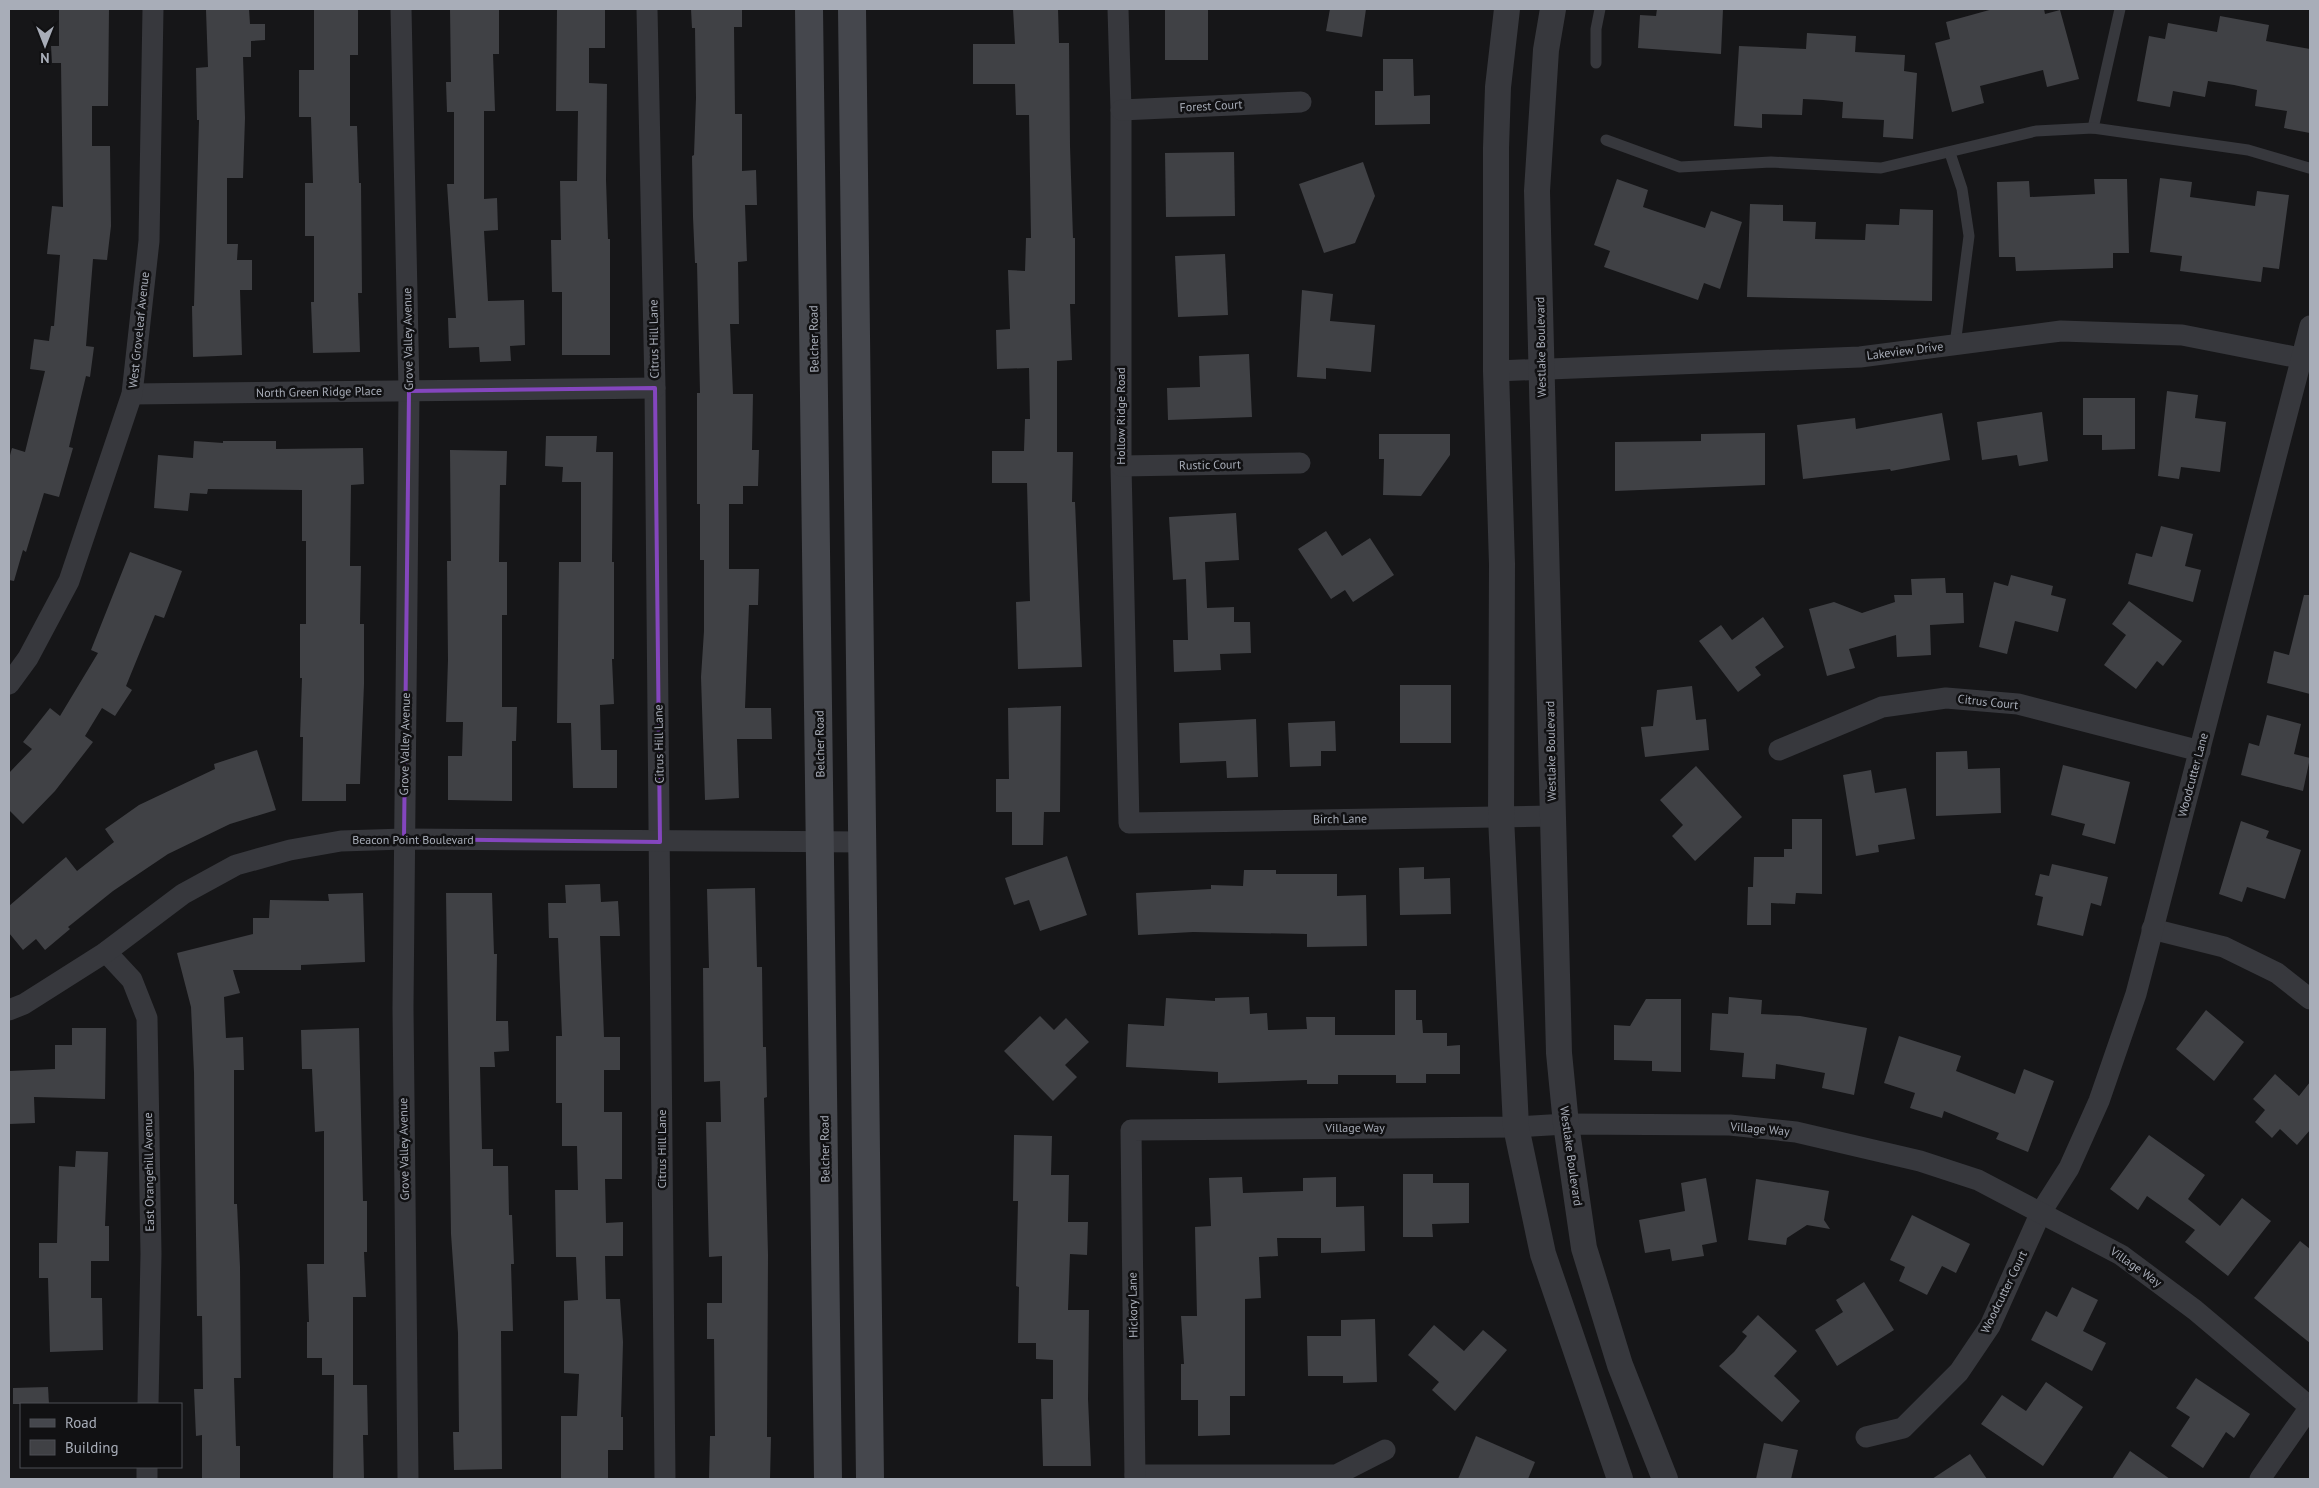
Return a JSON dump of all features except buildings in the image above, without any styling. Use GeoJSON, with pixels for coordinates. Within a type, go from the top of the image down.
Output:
{"type":"FeatureCollection","features":[{"type":"Feature","properties":{"kind":"main road","name":"Belcher Road"},"geometry":{"type":"LineString","coordinates":[[809,9],[828,1479]]}},
{"type":"Feature","properties":{"kind":"main road"},"geometry":{"type":"LineString","coordinates":[[852,9],[870,1479]]}},
{"type":"Feature","properties":{"kind":"street","name":"West Groveleaf Avenue"},"geometry":{"type":"LineString","coordinates":[[9,684],[28,658],[68,581],[132,394],[149,241],[153,9]]}},
{"type":"Feature","properties":{"kind":"street","name":"Grove Valley Avenue"},"geometry":{"type":"LineString","coordinates":[[401,9],[409,391],[403,1018],[408,1479]]}},
{"type":"Feature","properties":{"kind":"street","name":"Citrus Hill Lane"},"geometry":{"type":"LineString","coordinates":[[647,9],[655,388],[664,1479]]}},
{"type":"Feature","properties":{"kind":"street","name":"Hollow Ridge Road"},"geometry":{"type":"LineString","coordinates":[[1118,9],[1121,110],[1121,466],[1129,822]]}},
{"type":"Feature","properties":{"kind":"street"},"geometry":{"type":"LineString","coordinates":[[1507,9],[1498,87],[1496,139],[1496,371],[1502,564],[1502,817],[1516,1126],[1543,1254],[1620,1479]]}},
{"type":"Feature","properties":{"kind":"street","name":"Westlake Boulevard"},"geometry":{"type":"LineString","coordinates":[[1553,9],[1546,50],[1538,191],[1558,1053],[1584,1248],[1620,1365],[1665,1479]]}},
{"type":"Feature","properties":{"kind":"street","name":"Forest Court"},"geometry":{"type":"LineString","coordinates":[[1121,110],[1301,102]]}},
{"type":"Feature","properties":{"kind":"street","name":"Woodcutter Lane"},"geometry":{"type":"LineString","coordinates":[[2041,1212],[2069,1168],[2099,1101],[2136,994],[2152,928],[2306,359],[2310,326]]}},
{"type":"Feature","properties":{"kind":"street","name":"Lakeview Drive"},"geometry":{"type":"LineString","coordinates":[[1496,371],[1860,357],[2062,331],[2182,335],[2306,359]]}},
{"type":"Feature","properties":{"kind":"street","name":"North Green Ridge Place"},"geometry":{"type":"LineString","coordinates":[[132,394],[655,388]]}},
{"type":"Feature","properties":{"kind":"street","name":"Rustic Court"},"geometry":{"type":"LineString","coordinates":[[1121,466],[1300,463]]}},
{"type":"Feature","properties":{"kind":"street","name":"Citrus Court"},"geometry":{"type":"LineString","coordinates":[[1779,750],[1882,707],[1946,698],[2018,704],[2200,751]]}},
{"type":"Feature","properties":{"kind":"street","name":"Birch Lane"},"geometry":{"type":"LineString","coordinates":[[1129,822],[1552,816]]}},
{"type":"Feature","properties":{"kind":"street","name":"Beacon Point Boulevard"},"geometry":{"type":"LineString","coordinates":[[9,1010],[24,1004],[106,952],[183,894],[236,865],[290,850],[341,841],[404,839],[863,842]]}},
{"type":"Feature","properties":{"kind":"street"},"geometry":{"type":"LineString","coordinates":[[2152,928],[2224,947],[2277,973],[2310,999]]}},
{"type":"Feature","properties":{"kind":"street","name":"East Orangehill Avenue"},"geometry":{"type":"LineString","coordinates":[[106,952],[132,980],[147,1018],[151,1254],[148,1403]]}},
{"type":"Feature","properties":{"kind":"street","name":"Village Way"},"geometry":{"type":"LineString","coordinates":[[1132,1130],[1566,1124],[1730,1126],[1796,1132],[1920,1161],[1978,1180],[2121,1255],[2195,1310],[2310,1407]]}},
{"type":"Feature","properties":{"kind":"street","name":"Hickory Lane"},"geometry":{"type":"LineString","coordinates":[[1132,1130],[1135,1477]]}},
{"type":"Feature","properties":{"kind":"street","name":"Woodcutter Court"},"geometry":{"type":"LineString","coordinates":[[1866,1437],[1903,1428],[1960,1372],[1990,1326],[2041,1212]]}},
{"type":"Feature","properties":{"kind":"street"},"geometry":{"type":"LineString","coordinates":[[2260,1479],[2310,1407]]}},
{"type":"Feature","properties":{"kind":"street"},"geometry":{"type":"LineString","coordinates":[[1135,1477],[1336,1475],[1385,1450]]}},
{"type":"Feature","properties":{"kind":"lane"},"geometry":{"type":"LineString","coordinates":[[1596,63],[1596,29],[1600,9]]}},
{"type":"Feature","properties":{"kind":"lane"},"geometry":{"type":"LineString","coordinates":[[2093,128],[2120,9]]}},
{"type":"Feature","properties":{"kind":"lane"},"geometry":{"type":"LineString","coordinates":[[1606,140],[1680,167],[1771,162],[1881,168],[2036,132],[2093,128],[2248,150],[2309,168]]}},
{"type":"Feature","properties":{"kind":"lane"},"geometry":{"type":"LineString","coordinates":[[1950,153],[1962,189],[1969,236],[1955,345]]}},
{"type":"Feature","properties":{"kind":"highlighted area"},"geometry":{"type":"Polygon","coordinates":[[[655,388],[660,842],[404,839],[409,391],[655,388]]]}}]}
